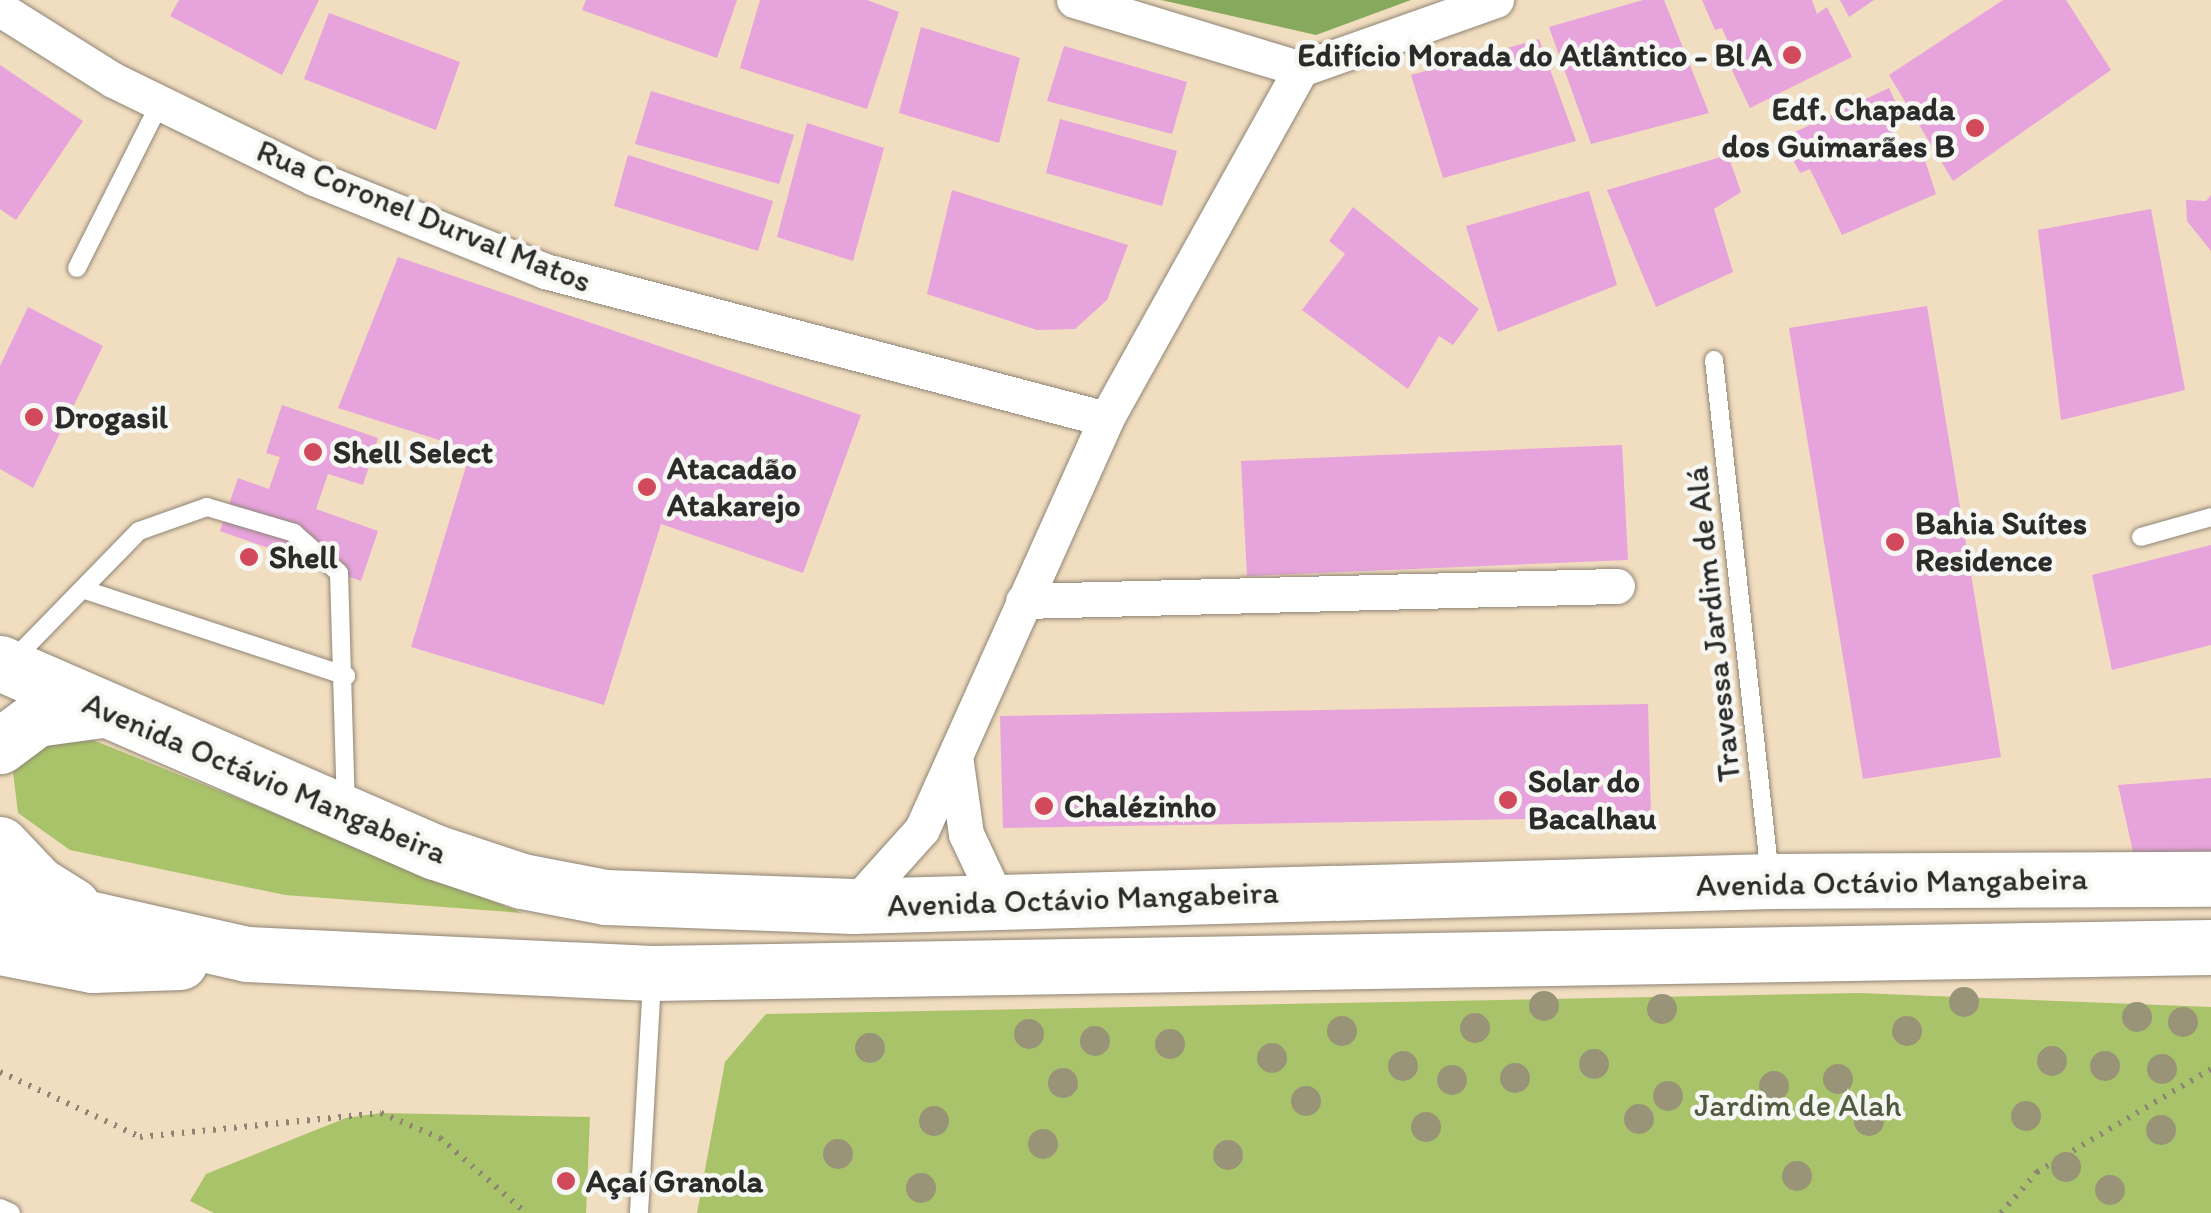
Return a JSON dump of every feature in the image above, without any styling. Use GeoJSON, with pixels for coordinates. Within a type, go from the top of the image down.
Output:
{"type":"FeatureCollection","features":[{"type":"Feature","properties":{"kind":"main road","name":"Avenida Octávio Mangabeira"},"geometry":{"type":"LineString","coordinates":[[4,665],[346,814],[522,881],[604,896],[853,906],[1771,882],[2211,879]]}},
{"type":"Feature","properties":{"kind":"main road"},"geometry":{"type":"LineString","coordinates":[[0,746],[36,719],[102,710]]}},
{"type":"Feature","properties":{"kind":"main road"},"geometry":{"type":"LineString","coordinates":[[0,844],[38,884],[134,931]]}},
{"type":"Feature","properties":{"kind":"main road","name":"Avenida Octávio Mangabeira"},"geometry":{"type":"LineString","coordinates":[[0,898],[247,954],[652,973],[2211,947]]}},
{"type":"Feature","properties":{"kind":"main road"},"geometry":{"type":"LineString","coordinates":[[0,947],[92,965],[247,954]]}},
{"type":"Feature","properties":{"kind":"street"},"geometry":{"type":"LineString","coordinates":[[1074,0],[1301,69],[1496,0]]}},
{"type":"Feature","properties":{"kind":"street","name":"Rua Coronel Durval Matos"},"geometry":{"type":"LineString","coordinates":[[0,9],[160,103],[314,178],[545,271],[1106,419]]}},
{"type":"Feature","properties":{"kind":"street"},"geometry":{"type":"LineString","coordinates":[[853,906],[922,828],[1106,419],[1301,69]]}},
{"type":"Feature","properties":{"kind":"street"},"geometry":{"type":"LineString","coordinates":[[1023,601],[1617,586]]}},
{"type":"Feature","properties":{"kind":"street"},"geometry":{"type":"LineString","coordinates":[[955,758],[966,834],[997,900]]}},
{"type":"Feature","properties":{"kind":"lane"},"geometry":{"type":"LineString","coordinates":[[77,268],[160,103]]}},
{"type":"Feature","properties":{"kind":"lane","name":"Travessa Jardim de Alá"},"geometry":{"type":"LineString","coordinates":[[1714,360],[1771,882]]}},
{"type":"Feature","properties":{"kind":"lane"},"geometry":{"type":"LineString","coordinates":[[4,665],[85,590],[139,531],[207,507],[294,533],[339,573],[346,676],[346,814]]}},
{"type":"Feature","properties":{"kind":"lane"},"geometry":{"type":"LineString","coordinates":[[2140,537],[2211,517]]}},
{"type":"Feature","properties":{"kind":"lane"},"geometry":{"type":"LineString","coordinates":[[85,590],[346,676]]}},
{"type":"Feature","properties":{"kind":"lane"},"geometry":{"type":"LineString","coordinates":[[639,1213],[652,973]]}},
{"type":"Feature","properties":{"kind":"lane"},"geometry":{"type":"LineString","coordinates":[[0,1208],[11,1213]]}},
{"type":"Feature","properties":{"kind":"path"},"geometry":{"type":"LineString","coordinates":[[2000,1213],[2038,1172],[2211,1069]]}},
{"type":"Feature","properties":{"kind":"path"},"geometry":{"type":"LineString","coordinates":[[0,1072],[140,1137],[381,1113],[440,1138],[526,1213]]}},
{"type":"Feature","properties":{"kind":"green space"},"geometry":{"type":"Polygon","coordinates":[[[1161,0],[1411,0],[1316,35],[1161,0]]]}},
{"type":"Feature","properties":{"kind":"green space"},"geometry":{"type":"Polygon","coordinates":[[[78,734],[522,913],[285,895],[70,850],[18,813],[13,772],[29,750],[78,734]]]}},
{"type":"Feature","properties":{"kind":"green space","name":"Jardim de Alah"},"geometry":{"type":"Polygon","coordinates":[[[1859,993],[2211,1007],[2211,1213],[697,1213],[725,1062],[766,1014],[1859,993]]]}},
{"type":"Feature","properties":{"kind":"green space"},"geometry":{"type":"Polygon","coordinates":[[[381,1113],[590,1117],[586,1213],[214,1213],[190,1201],[206,1174],[346,1118],[381,1113]]]}},
{"type":"Feature","properties":{"kind":"building"},"geometry":{"type":"Polygon","coordinates":[[[179,0],[319,0],[282,75],[170,16],[179,0]]]}},
{"type":"Feature","properties":{"kind":"building"},"geometry":{"type":"Polygon","coordinates":[[[586,0],[737,0],[717,58],[582,10],[586,0]]]}},
{"type":"Feature","properties":{"kind":"building"},"geometry":{"type":"Polygon","coordinates":[[[760,0],[867,0],[899,12],[867,109],[740,68],[760,0]]]}},
{"type":"Feature","properties":{"kind":"building"},"geometry":{"type":"Polygon","coordinates":[[[1643,0],[1664,0],[1709,113],[1591,144],[1549,27],[1643,0]]]}},
{"type":"Feature","properties":{"kind":"building","name":"Edifício Morada do Atlântico - Bl A"},"geometry":{"type":"Polygon","coordinates":[[[1702,0],[1812,0],[1817,14],[1827,7],[1852,57],[1750,108],[1728,62],[1733,54],[1722,28],[1715,30],[1702,0]]]}},
{"type":"Feature","properties":{"kind":"building"},"geometry":{"type":"Polygon","coordinates":[[[1840,0],[1874,0],[1849,17],[1840,0]]]}},
{"type":"Feature","properties":{"kind":"building","name":"Edf. Chapada dos Guimarães B"},"geometry":{"type":"Polygon","coordinates":[[[2003,0],[2066,0],[2111,70],[1953,181],[1889,75],[2003,0]]]}},
{"type":"Feature","properties":{"kind":"building"},"geometry":{"type":"Polygon","coordinates":[[[329,13],[460,62],[436,130],[304,79],[329,13]]]}},
{"type":"Feature","properties":{"kind":"building"},"geometry":{"type":"Polygon","coordinates":[[[921,27],[1020,58],[999,143],[899,113],[921,27]]]}},
{"type":"Feature","properties":{"kind":"building"},"geometry":{"type":"Polygon","coordinates":[[[1539,39],[1576,141],[1443,178],[1411,75],[1539,39]]]}},
{"type":"Feature","properties":{"kind":"building"},"geometry":{"type":"Polygon","coordinates":[[[1064,46],[1187,82],[1172,134],[1047,101],[1064,46]]]}},
{"type":"Feature","properties":{"kind":"building"},"geometry":{"type":"Polygon","coordinates":[[[0,65],[83,121],[16,220],[0,209],[0,65]]]}},
{"type":"Feature","properties":{"kind":"building"},"geometry":{"type":"Polygon","coordinates":[[[1889,88],[1904,120],[1893,129],[1905,158],[1922,151],[1936,194],[1842,235],[1810,169],[1800,173],[1782,138],[1889,88]]]}},
{"type":"Feature","properties":{"kind":"building"},"geometry":{"type":"Polygon","coordinates":[[[651,91],[794,135],[779,184],[635,144],[651,91]]]}},
{"type":"Feature","properties":{"kind":"building"},"geometry":{"type":"Polygon","coordinates":[[[1060,119],[1177,151],[1162,206],[1046,173],[1060,119]]]}},
{"type":"Feature","properties":{"kind":"building"},"geometry":{"type":"Polygon","coordinates":[[[807,123],[884,148],[853,261],[777,237],[807,123]]]}},
{"type":"Feature","properties":{"kind":"building"},"geometry":{"type":"Polygon","coordinates":[[[628,155],[773,201],[758,251],[614,206],[628,155]]]}},
{"type":"Feature","properties":{"kind":"building"},"geometry":{"type":"Polygon","coordinates":[[[1728,155],[1741,192],[1714,209],[1733,272],[1656,307],[1607,190],[1728,155]]]}},
{"type":"Feature","properties":{"kind":"building"},"geometry":{"type":"Polygon","coordinates":[[[952,190],[1128,245],[1107,300],[1075,329],[1037,330],[927,294],[952,190]]]}},
{"type":"Feature","properties":{"kind":"building"},"geometry":{"type":"Polygon","coordinates":[[[1589,191],[1617,285],[1498,332],[1466,226],[1589,191]]]}},
{"type":"Feature","properties":{"kind":"building"},"geometry":{"type":"Polygon","coordinates":[[[2211,195],[2211,251],[2187,221],[2186,200],[2206,201],[2211,195]]]}},
{"type":"Feature","properties":{"kind":"building"},"geometry":{"type":"Polygon","coordinates":[[[1353,207],[1479,309],[1453,345],[1439,336],[1408,389],[1302,310],[1345,254],[1329,241],[1353,207]]]}},
{"type":"Feature","properties":{"kind":"building"},"geometry":{"type":"Polygon","coordinates":[[[2151,209],[2185,390],[2061,420],[2038,230],[2151,209]]]}},
{"type":"Feature","properties":{"kind":"building","name":"Atacadão Atakarejo"},"geometry":{"type":"Polygon","coordinates":[[[398,257],[861,415],[803,573],[661,524],[604,705],[411,647],[471,450],[338,408],[398,257]]]}},
{"type":"Feature","properties":{"kind":"building","name":"Bahia Suítes Residence"},"geometry":{"type":"Polygon","coordinates":[[[1927,306],[2001,757],[1863,779],[1789,328],[1927,306]]]}},
{"type":"Feature","properties":{"kind":"building","name":"Drogasil"},"geometry":{"type":"Polygon","coordinates":[[[28,307],[103,346],[33,488],[0,469],[0,366],[28,307]]]}},
{"type":"Feature","properties":{"kind":"building"},"geometry":{"type":"Polygon","coordinates":[[[282,405],[378,438],[363,485],[328,474],[316,509],[378,531],[361,581],[220,531],[238,478],[269,489],[280,457],[266,453],[282,405]]]}},
{"type":"Feature","properties":{"kind":"building"},"geometry":{"type":"Polygon","coordinates":[[[1622,445],[1628,560],[1247,576],[1241,461],[1622,445]]]}},
{"type":"Feature","properties":{"kind":"building"},"geometry":{"type":"Polygon","coordinates":[[[2211,545],[2211,645],[2112,670],[2092,575],[2211,545]]]}},
{"type":"Feature","properties":{"kind":"building"},"geometry":{"type":"Polygon","coordinates":[[[1648,704],[1651,817],[1003,828],[1000,716],[1648,704]]]}},
{"type":"Feature","properties":{"kind":"building"},"geometry":{"type":"Polygon","coordinates":[[[2211,778],[2211,855],[2134,856],[2118,785],[2211,778]]]}},
{"type":"Feature","properties":{"kind":"place","name":"Edifício Morada do Atlântico - Bl A"},"geometry":{"type":"Point","coordinates":[1792,55]}},
{"type":"Feature","properties":{"kind":"place","name":"Edf. Chapada dos Guimarães B"},"geometry":{"type":"Point","coordinates":[1975,128]}},
{"type":"Feature","properties":{"kind":"place","name":"Drogasil"},"geometry":{"type":"Point","coordinates":[34,417]}},
{"type":"Feature","properties":{"kind":"place","name":"Shell Select"},"geometry":{"type":"Point","coordinates":[313,452]}},
{"type":"Feature","properties":{"kind":"place","name":"Atacadão Atakarejo"},"geometry":{"type":"Point","coordinates":[647,487]}},
{"type":"Feature","properties":{"kind":"place","name":"Bahia Suítes Residence"},"geometry":{"type":"Point","coordinates":[1895,542]}},
{"type":"Feature","properties":{"kind":"place","name":"Shell"},"geometry":{"type":"Point","coordinates":[249,557]}},
{"type":"Feature","properties":{"kind":"place","name":"Solar do Bacalhau"},"geometry":{"type":"Point","coordinates":[1508,800]}},
{"type":"Feature","properties":{"kind":"place","name":"Chalézinho"},"geometry":{"type":"Point","coordinates":[1044,806]}},
{"type":"Feature","properties":{"kind":"place","name":"Açaí Granola"},"geometry":{"type":"Point","coordinates":[566,1181]}}]}
